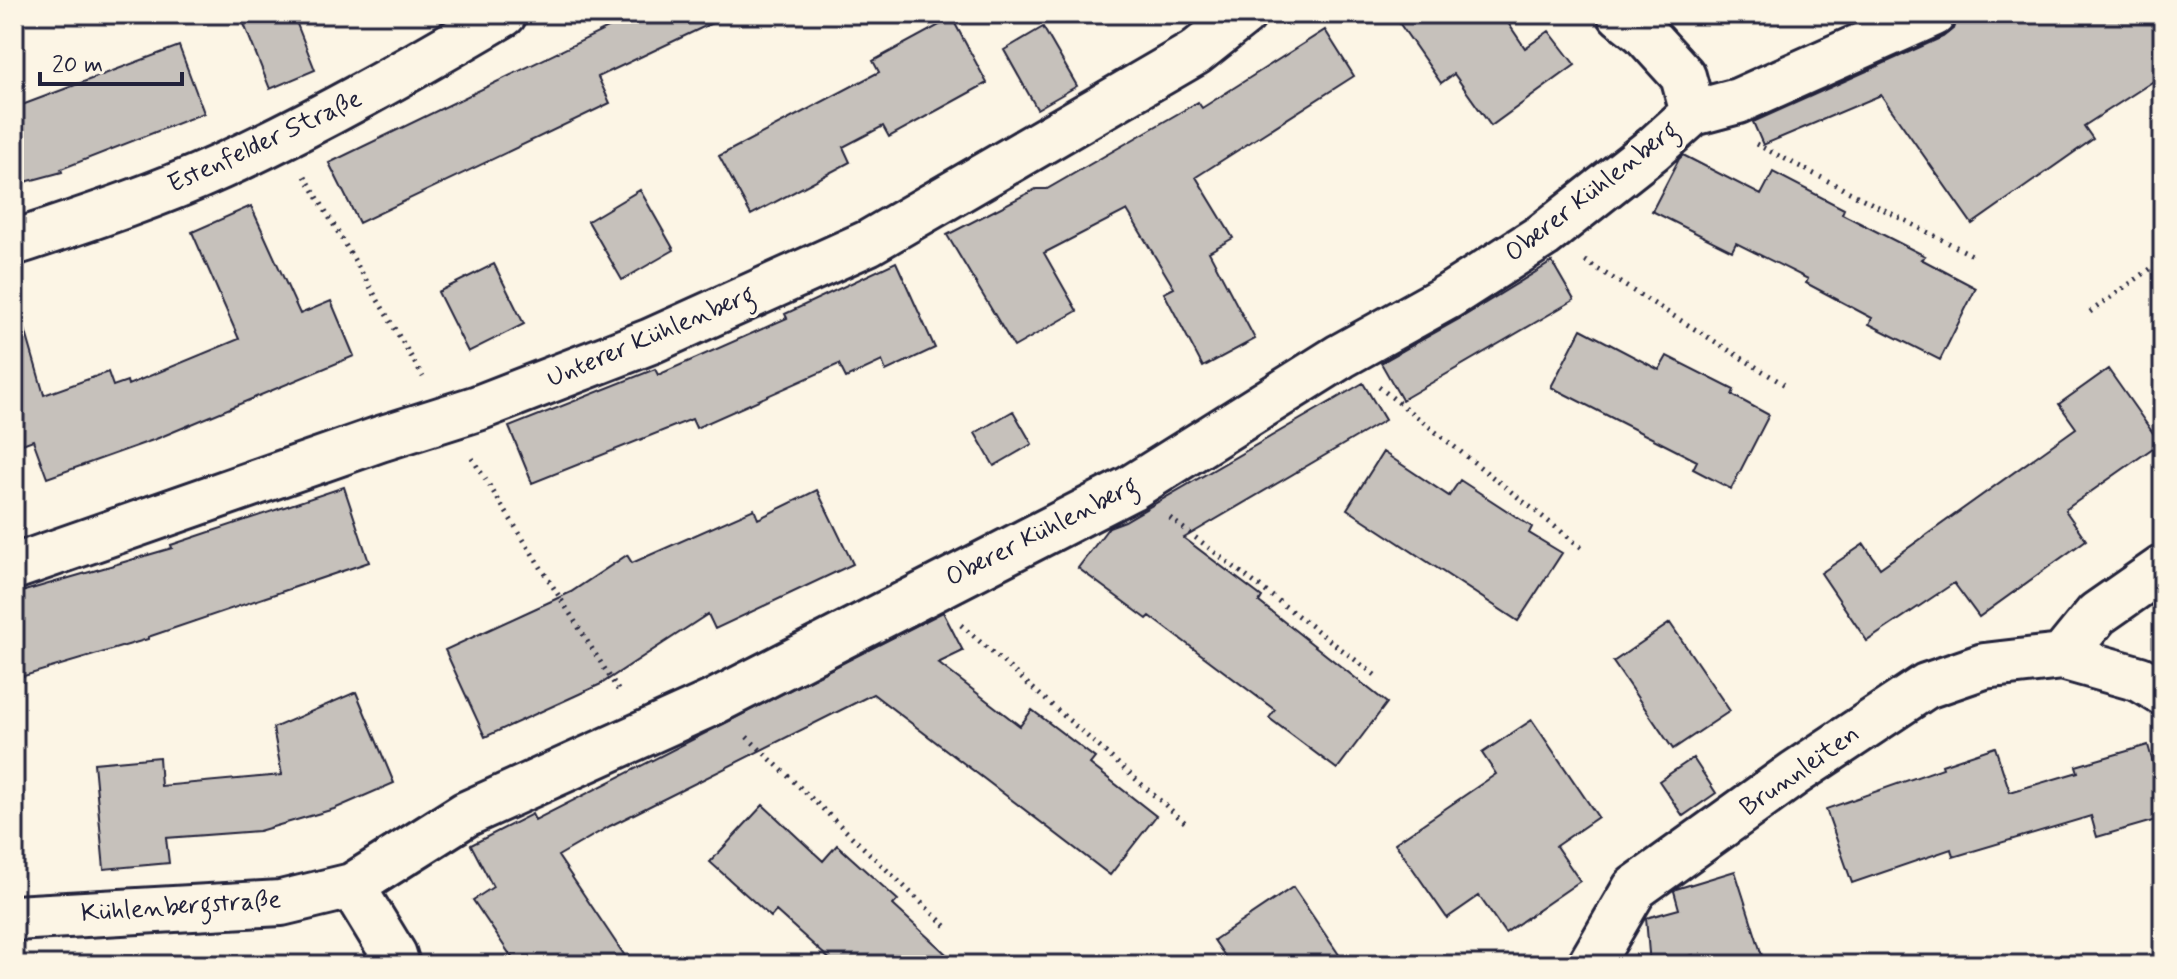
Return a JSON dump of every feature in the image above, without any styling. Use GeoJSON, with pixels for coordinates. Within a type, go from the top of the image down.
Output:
{"type":"FeatureCollection","features":[{"type":"Feature","properties":{"kind":"street","name":"Estenfelder Straße"},"geometry":{"type":"LineString","coordinates":[[14,243],[217,169],[380,87],[504,14]]}},
{"type":"Feature","properties":{"kind":"street","name":"Unterer Kühlenberg"},"geometry":{"type":"LineString","coordinates":[[14,567],[380,439],[478,408],[651,341],[868,243],[1195,53],[1244,14]]}},
{"type":"Feature","properties":{"kind":"street","name":"Oberer Kühlenberg"},"geometry":{"type":"LineString","coordinates":[[1620,14],[1643,32],[1683,76],[1693,113]]}},
{"type":"Feature","properties":{"kind":"street","name":"Oberer Kühlenberg"},"geometry":{"type":"LineString","coordinates":[[352,886],[466,814],[712,703],[1131,488],[1341,356],[1449,296],[1544,235],[1653,149],[1693,113],[1738,101],[1933,14]]}},
{"type":"Feature","properties":{"kind":"street"},"geometry":{"type":"LineString","coordinates":[[2062,657],[2097,614],[2163,568]]}},
{"type":"Feature","properties":{"kind":"street","name":"Brunnleiten"},"geometry":{"type":"LineString","coordinates":[[1590,965],[1635,888],[1795,773],[1926,686],[1984,666],[2062,657],[2140,679],[2163,693]]}},
{"type":"Feature","properties":{"kind":"street"},"geometry":{"type":"LineString","coordinates":[[352,886],[397,965]]}},
{"type":"Feature","properties":{"kind":"street","name":"Kühlenbergstraße"},"geometry":{"type":"LineString","coordinates":[[14,918],[281,903],[352,886]]}},
{"type":"Feature","properties":{"kind":"path"},"geometry":{"type":"LineString","coordinates":[[1693,113],[1972,255]]}},
{"type":"Feature","properties":{"kind":"path"},"geometry":{"type":"LineString","coordinates":[[1544,235],[1785,385]]}},
{"type":"Feature","properties":{"kind":"path"},"geometry":{"type":"LineString","coordinates":[[2090,312],[2163,260]]}},
{"type":"Feature","properties":{"kind":"path"},"geometry":{"type":"LineString","coordinates":[[1341,356],[1582,548]]}},
{"type":"Feature","properties":{"kind":"path"},"geometry":{"type":"LineString","coordinates":[[1131,488],[1375,675]]}},
{"type":"Feature","properties":{"kind":"path"},"geometry":{"type":"LineString","coordinates":[[924,592],[1189,826]]}},
{"type":"Feature","properties":{"kind":"path"},"geometry":{"type":"LineString","coordinates":[[712,703],[948,928]]}},
{"type":"Feature","properties":{"kind":"building"},"geometry":{"type":"Polygon","coordinates":[[[240,14],[293,14],[315,70],[270,89],[240,14]]]}},
{"type":"Feature","properties":{"kind":"building"},"geometry":{"type":"Polygon","coordinates":[[[637,14],[731,14],[598,77],[610,103],[359,223],[329,163],[637,14]]]}},
{"type":"Feature","properties":{"kind":"building"},"geometry":{"type":"Polygon","coordinates":[[[1393,14],[1502,14],[1525,48],[1549,31],[1575,65],[1491,126],[1454,74],[1441,83],[1393,14]]]}},
{"type":"Feature","properties":{"kind":"building"},"geometry":{"type":"Polygon","coordinates":[[[1975,14],[2163,14],[2163,75],[2084,126],[2093,139],[1972,224],[1881,95],[1763,145],[1753,122],[1943,37],[1955,23],[1975,14]]]}},
{"type":"Feature","properties":{"kind":"building"},"geometry":{"type":"Polygon","coordinates":[[[952,18],[987,83],[889,137],[883,126],[843,147],[850,162],[751,215],[719,156],[879,72],[873,61],[952,18]]]}},
{"type":"Feature","properties":{"kind":"building"},"geometry":{"type":"Polygon","coordinates":[[[1043,27],[1077,86],[1037,109],[1004,50],[1043,27]]]}},
{"type":"Feature","properties":{"kind":"building"},"geometry":{"type":"Polygon","coordinates":[[[1325,30],[1354,76],[1196,177],[1233,238],[1209,252],[1255,339],[1203,367],[1164,293],[1174,288],[1127,210],[1044,253],[1077,311],[1014,347],[947,235],[1036,189],[1047,189],[1198,102],[1202,108],[1325,30]]]}},
{"type":"Feature","properties":{"kind":"building"},"geometry":{"type":"Polygon","coordinates":[[[179,46],[204,113],[61,169],[62,172],[14,185],[14,108],[179,46]]]}},
{"type":"Feature","properties":{"kind":"building"},"geometry":{"type":"Polygon","coordinates":[[[1683,155],[1761,195],[1773,172],[1844,209],[1842,214],[1925,256],[1921,259],[1976,288],[1940,360],[1869,324],[1872,318],[1806,283],[1808,279],[1736,243],[1732,251],[1652,211],[1683,155]]]}},
{"type":"Feature","properties":{"kind":"building"},"geometry":{"type":"Polygon","coordinates":[[[640,190],[674,250],[622,280],[588,221],[640,190]]]}},
{"type":"Feature","properties":{"kind":"building"},"geometry":{"type":"Polygon","coordinates":[[[251,206],[300,314],[331,301],[354,356],[156,439],[47,478],[33,440],[14,447],[14,331],[25,329],[44,395],[108,372],[113,386],[127,381],[128,385],[239,339],[192,232],[251,206]]]}},
{"type":"Feature","properties":{"kind":"building"},"geometry":{"type":"Polygon","coordinates":[[[896,262],[935,348],[886,371],[882,361],[846,378],[839,364],[696,428],[692,419],[532,483],[509,427],[655,369],[658,375],[787,318],[785,314],[896,262]]]}},
{"type":"Feature","properties":{"kind":"building"},"geometry":{"type":"Polygon","coordinates":[[[1552,262],[1574,300],[1402,400],[1381,363],[1552,262]]]}},
{"type":"Feature","properties":{"kind":"building"},"geometry":{"type":"Polygon","coordinates":[[[494,264],[524,324],[468,352],[438,292],[494,264]]]}},
{"type":"Feature","properties":{"kind":"building"},"geometry":{"type":"Polygon","coordinates":[[[1581,329],[1659,370],[1667,356],[1734,390],[1732,395],[1769,415],[1731,489],[1693,469],[1697,461],[1551,387],[1581,329]]]}},
{"type":"Feature","properties":{"kind":"building"},"geometry":{"type":"Polygon","coordinates":[[[2108,369],[2160,443],[2065,510],[2086,540],[1979,617],[1954,583],[1867,641],[1821,573],[1864,544],[1880,568],[2076,428],[2059,404],[2108,369]]]}},
{"type":"Feature","properties":{"kind":"building"},"geometry":{"type":"Polygon","coordinates":[[[1363,383],[1385,420],[1184,538],[1262,597],[1259,602],[1387,703],[1337,769],[1269,718],[1275,710],[1150,616],[1147,619],[1078,568],[1109,527],[1125,521],[1363,383]]]}},
{"type":"Feature","properties":{"kind":"building"},"geometry":{"type":"Polygon","coordinates":[[[1013,411],[1032,444],[994,466],[975,433],[1013,411]]]}},
{"type":"Feature","properties":{"kind":"building"},"geometry":{"type":"Polygon","coordinates":[[[1383,452],[1449,496],[1460,480],[1532,527],[1529,533],[1562,553],[1518,621],[1347,509],[1383,452]]]}},
{"type":"Feature","properties":{"kind":"building"},"geometry":{"type":"Polygon","coordinates":[[[344,487],[369,562],[148,639],[14,679],[14,594],[172,548],[171,545],[344,487]]]}},
{"type":"Feature","properties":{"kind":"building"},"geometry":{"type":"Polygon","coordinates":[[[817,490],[853,564],[715,629],[708,614],[601,684],[485,737],[445,650],[571,592],[627,555],[632,563],[754,509],[758,519],[817,490]]]}},
{"type":"Feature","properties":{"kind":"building"},"geometry":{"type":"Polygon","coordinates":[[[943,612],[963,651],[938,663],[1020,726],[1032,710],[1095,758],[1090,764],[1156,816],[1110,875],[873,694],[610,826],[558,856],[631,965],[517,965],[473,900],[493,887],[471,845],[532,814],[535,820],[943,612]]]}},
{"type":"Feature","properties":{"kind":"building"},"geometry":{"type":"Polygon","coordinates":[[[1670,623],[1730,711],[1673,749],[1613,662],[1670,623]]]}},
{"type":"Feature","properties":{"kind":"building"},"geometry":{"type":"Polygon","coordinates":[[[356,692],[394,783],[334,809],[259,831],[166,838],[169,863],[104,869],[94,763],[159,757],[161,786],[282,775],[273,728],[356,692]]]}},
{"type":"Feature","properties":{"kind":"building"},"geometry":{"type":"Polygon","coordinates":[[[1532,720],[1598,817],[1556,846],[1580,881],[1505,933],[1479,896],[1447,918],[1395,843],[1496,774],[1482,753],[1532,720]]]}},
{"type":"Feature","properties":{"kind":"building"},"geometry":{"type":"Polygon","coordinates":[[[2148,745],[2163,799],[2163,818],[2097,837],[2091,816],[1953,857],[1951,849],[1852,883],[1826,809],[1995,747],[2010,792],[2078,772],[2076,766],[2148,745]]]}},
{"type":"Feature","properties":{"kind":"building"},"geometry":{"type":"Polygon","coordinates":[[[1693,758],[1716,793],[1683,816],[1659,781],[1693,758]]]}},
{"type":"Feature","properties":{"kind":"building"},"geometry":{"type":"Polygon","coordinates":[[[763,805],[823,861],[837,845],[898,900],[893,905],[958,965],[836,965],[776,911],[771,917],[710,862],[763,805]]]}},
{"type":"Feature","properties":{"kind":"building"},"geometry":{"type":"Polygon","coordinates":[[[1735,871],[1765,965],[1697,965],[1693,955],[1650,965],[1646,918],[1679,909],[1676,889],[1735,871]]]}},
{"type":"Feature","properties":{"kind":"building"},"geometry":{"type":"Polygon","coordinates":[[[1293,887],[1346,965],[1231,965],[1214,940],[1293,887]]]}}]}
